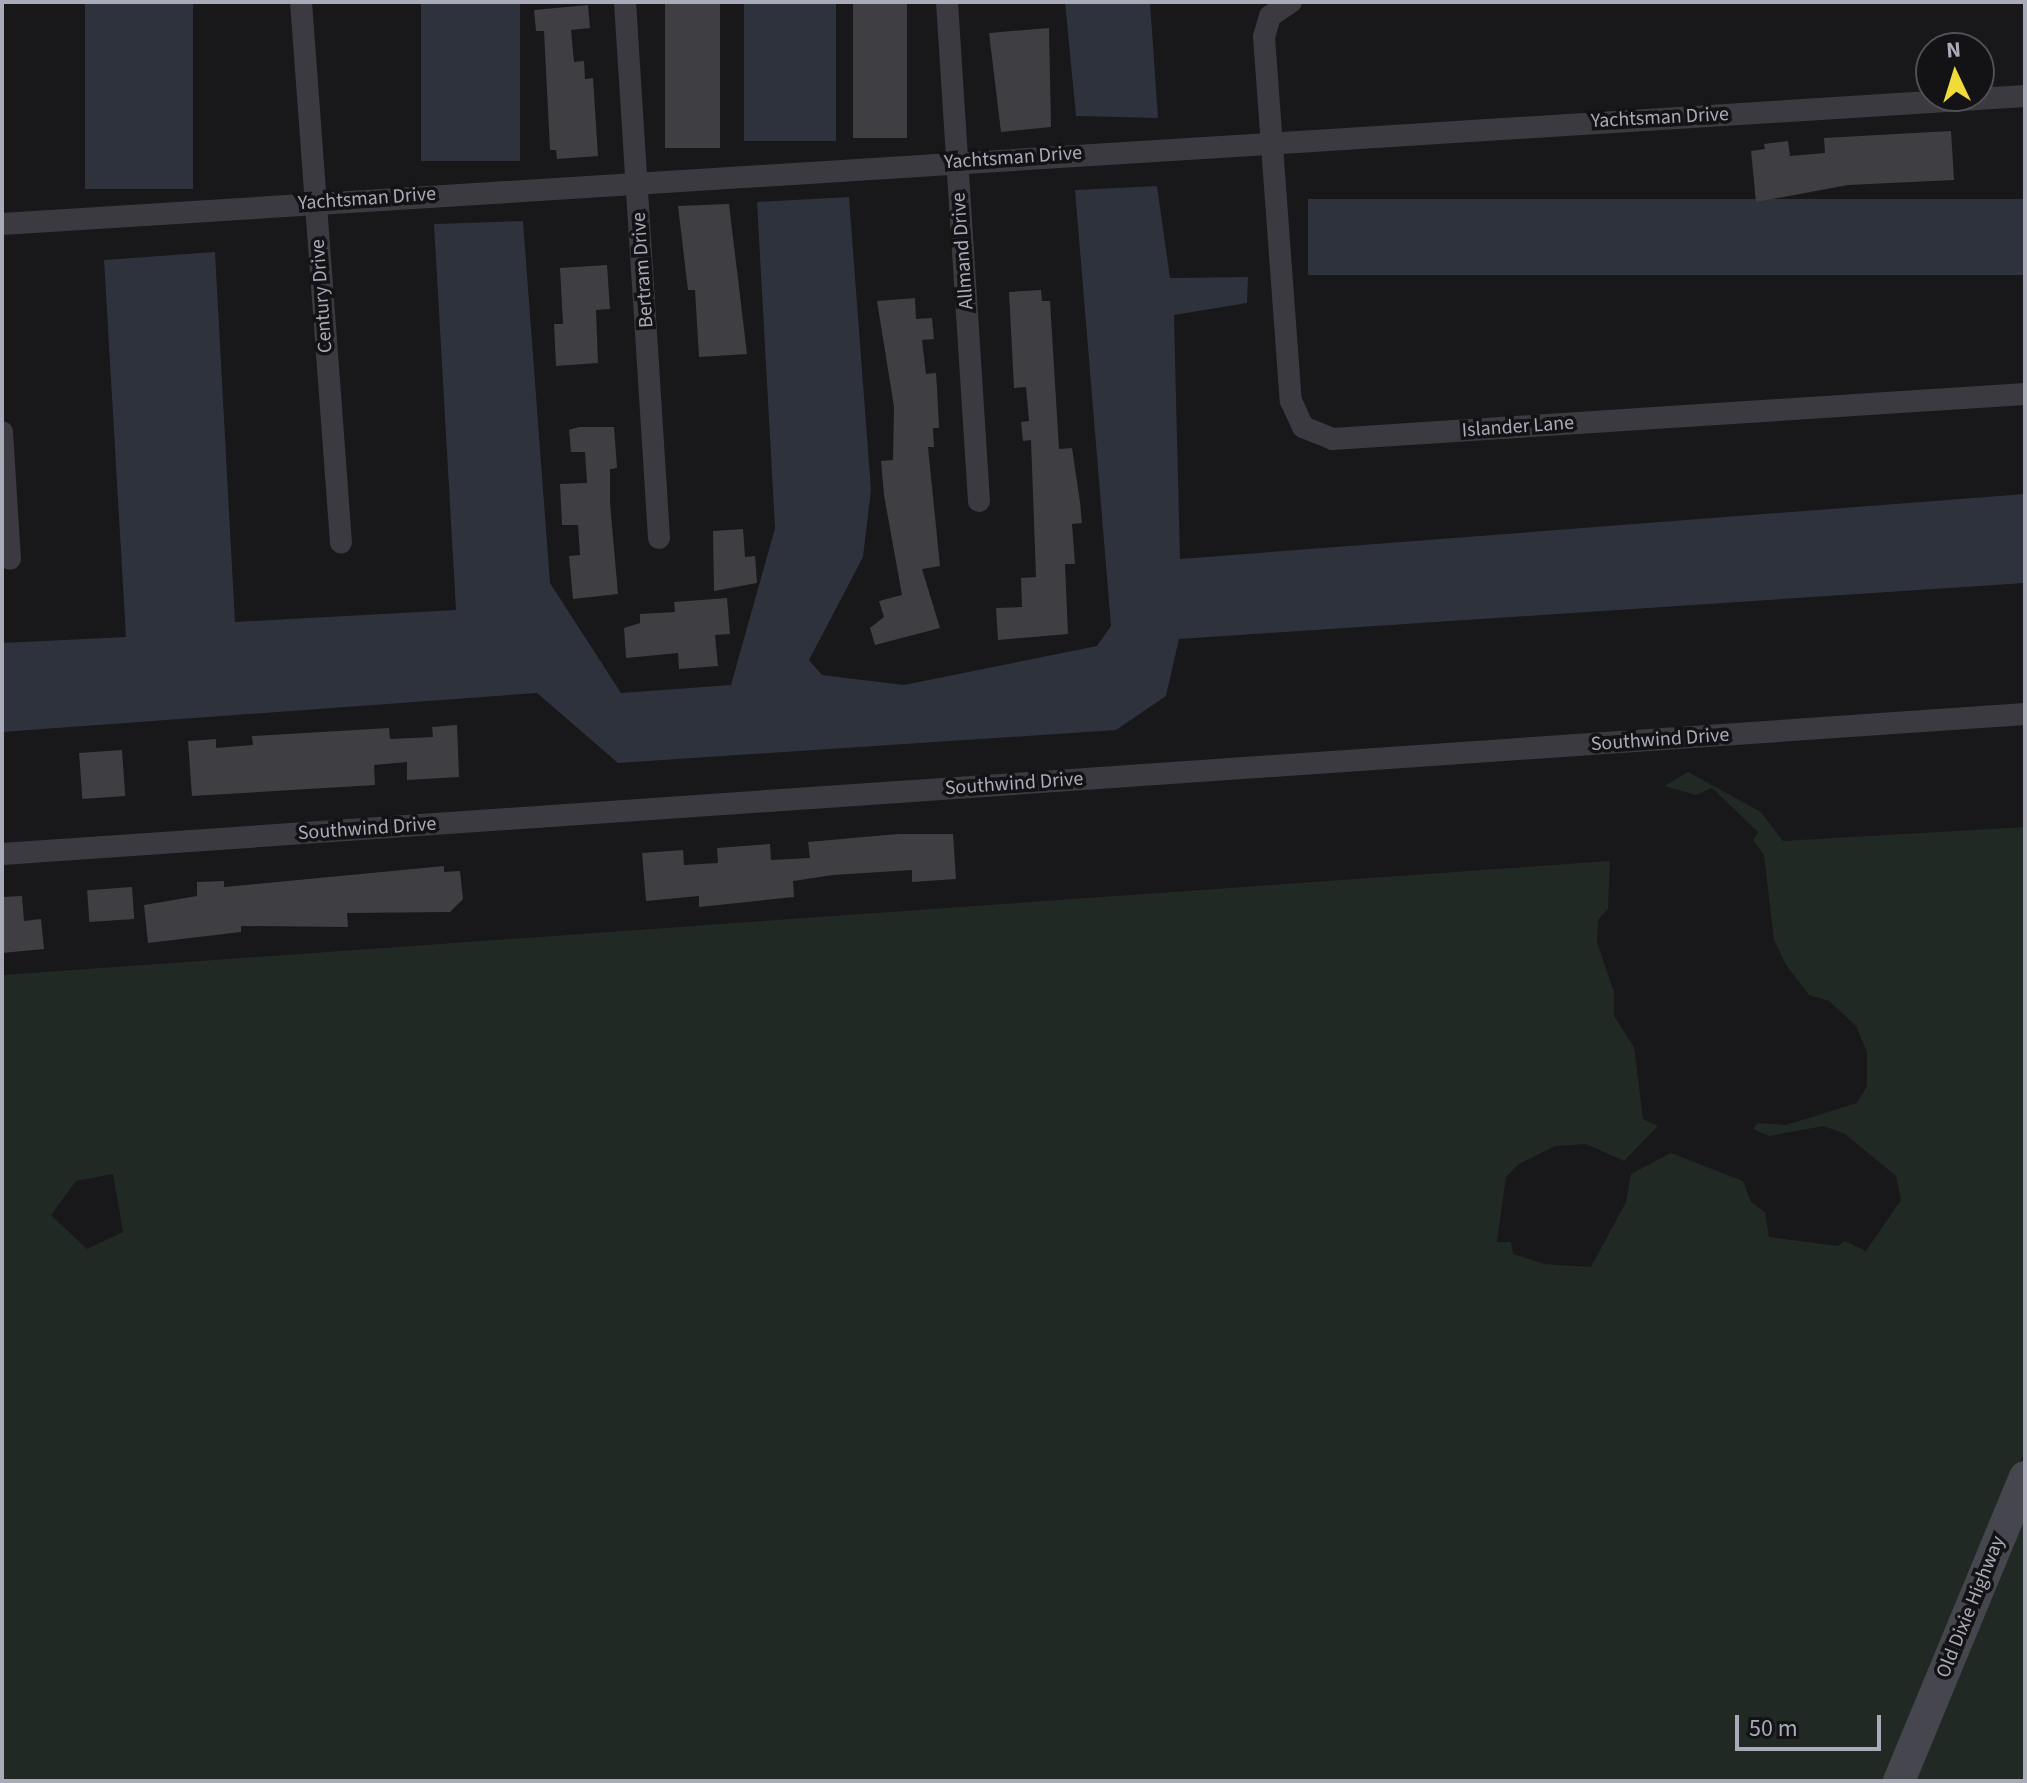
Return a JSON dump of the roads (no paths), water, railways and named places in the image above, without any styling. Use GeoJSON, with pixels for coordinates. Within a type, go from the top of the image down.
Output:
{"type":"FeatureCollection","features":[{"type":"Feature","properties":{"kind":"street","name":"Century Drive"},"geometry":{"type":"LineString","coordinates":[[301,2],[341,543]]}},
{"type":"Feature","properties":{"kind":"street","name":"Bertram Drive"},"geometry":{"type":"LineString","coordinates":[[625,2],[659,538]]}},
{"type":"Feature","properties":{"kind":"street","name":"Allmand Drive"},"geometry":{"type":"LineString","coordinates":[[947,2],[979,501]]}},
{"type":"Feature","properties":{"kind":"street","name":"Islander Lane"},"geometry":{"type":"LineString","coordinates":[[1291,2],[1270,16],[1264,37],[1291,401],[1303,427],[1332,439],[2025,394]]}},
{"type":"Feature","properties":{"kind":"street","name":"Yachtsman Drive"},"geometry":{"type":"LineString","coordinates":[[2,224],[637,180],[2025,96]]}},
{"type":"Feature","properties":{"kind":"street"},"geometry":{"type":"LineString","coordinates":[[2,432],[10,559]]}},
{"type":"Feature","properties":{"kind":"street","name":"Southwind Drive"},"geometry":{"type":"LineString","coordinates":[[2,854],[2025,714]]}},
{"type":"Feature","properties":{"kind":"street","name":"Old Dixie Highway"},"geometry":{"type":"LineString","coordinates":[[1899,1781],[2025,1477]]}}]}
